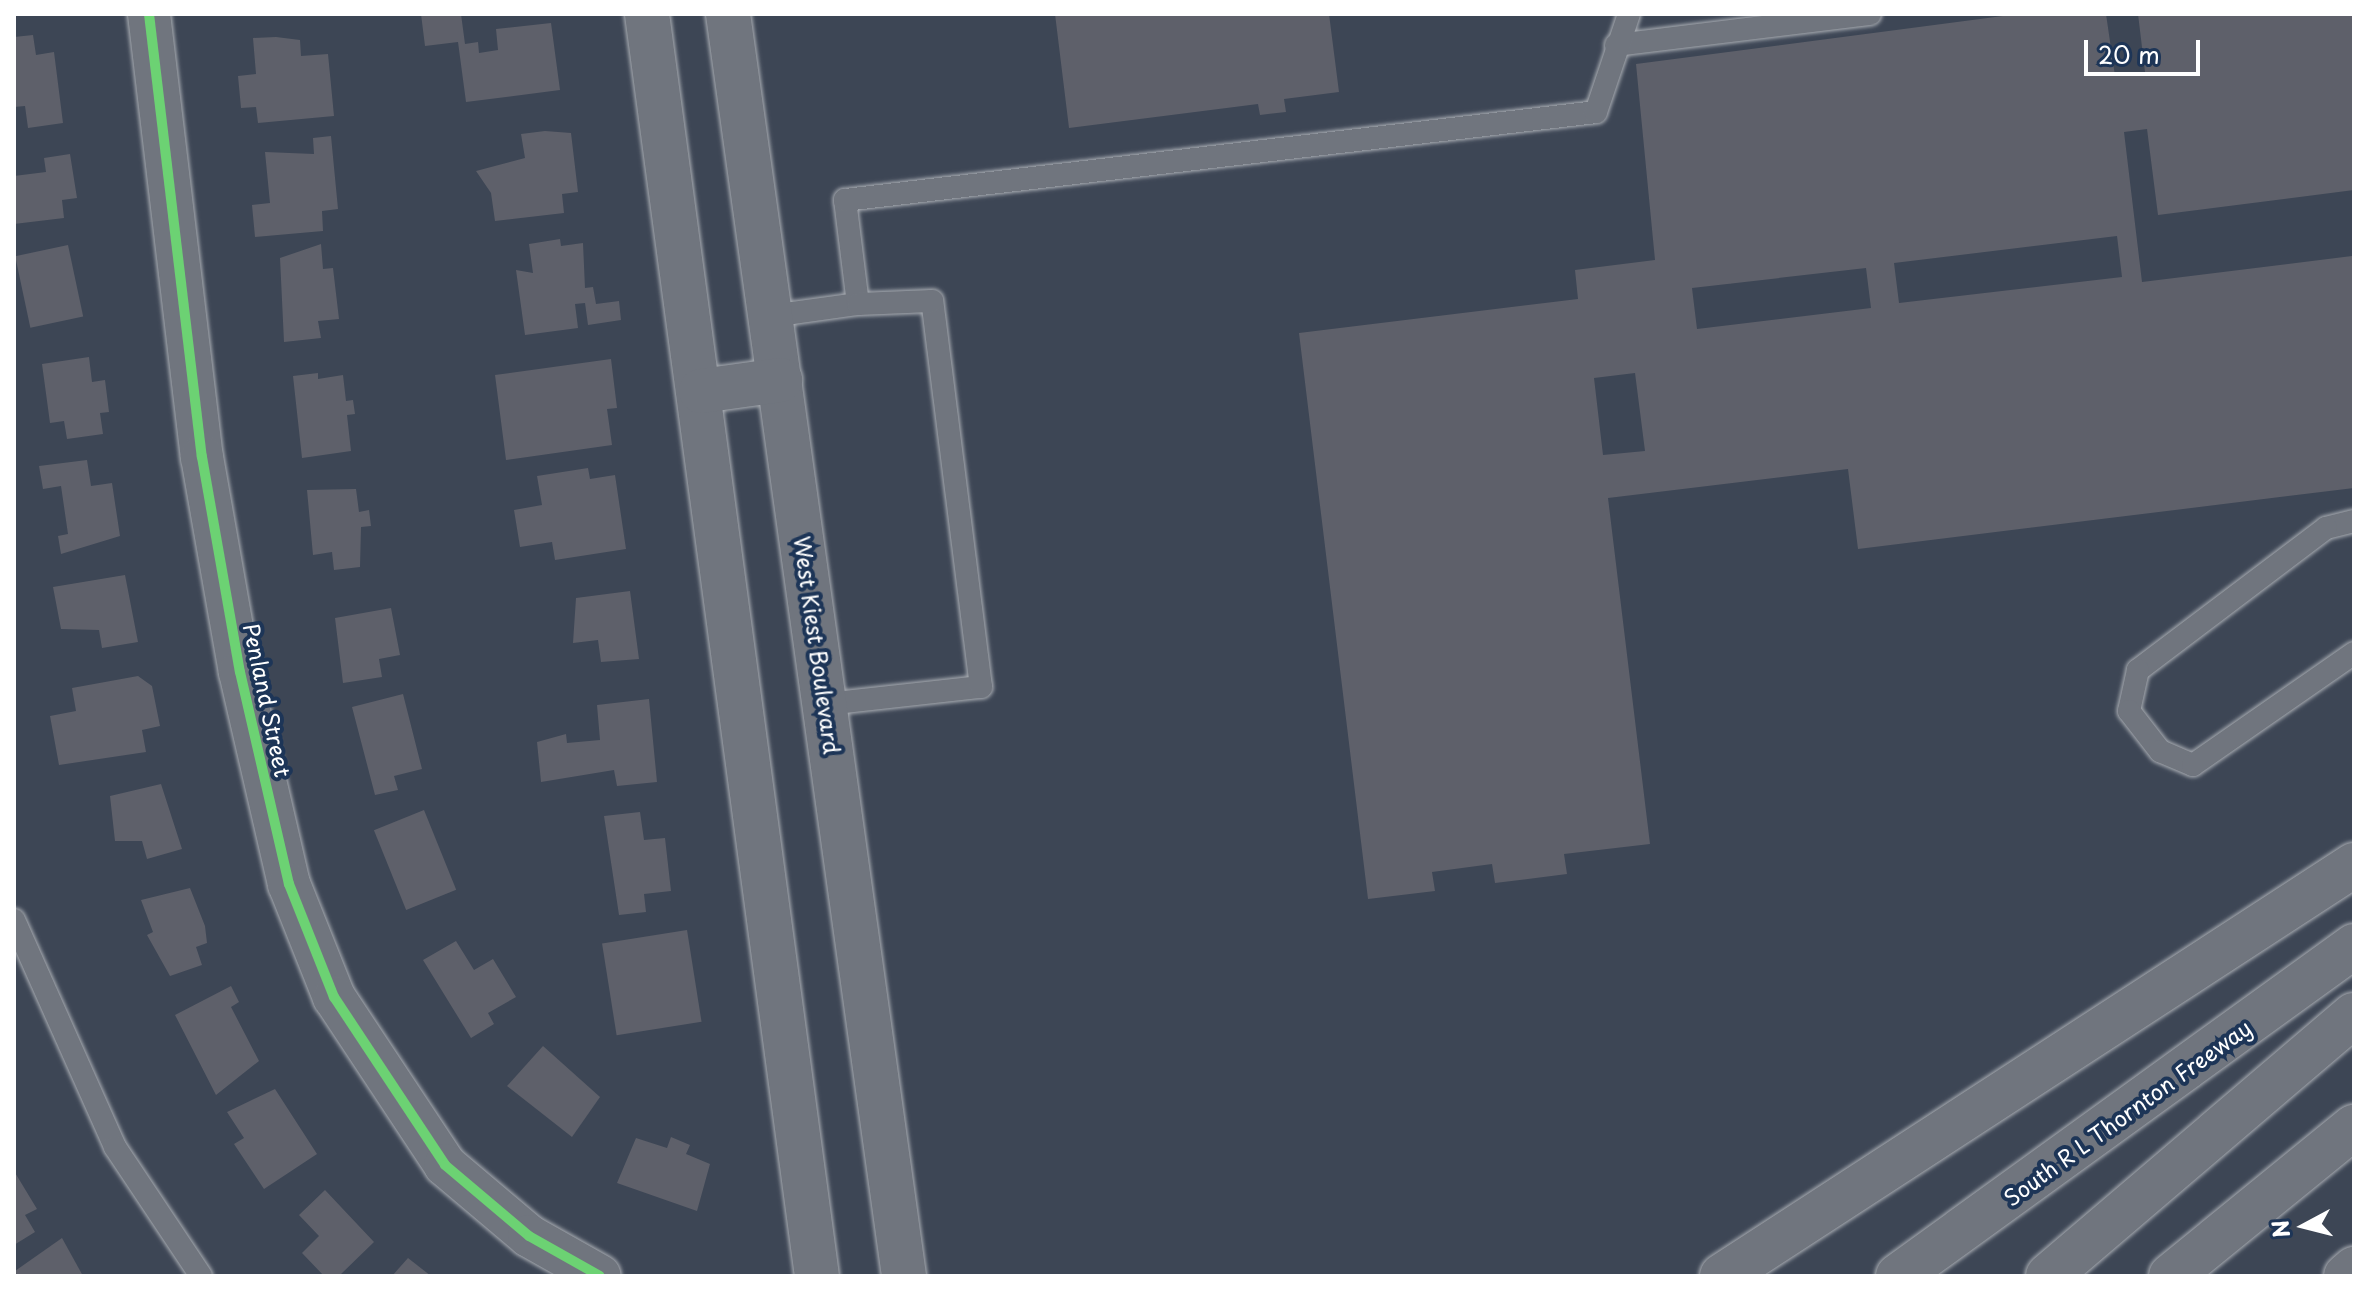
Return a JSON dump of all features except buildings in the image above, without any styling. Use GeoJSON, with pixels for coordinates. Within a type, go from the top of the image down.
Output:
{"type":"FeatureCollection","features":[{"type":"Feature","properties":{"kind":"main road"},"geometry":{"type":"LineString","coordinates":[[647,14],[701,391],[817,1276]]}},
{"type":"Feature","properties":{"kind":"main road","name":"West Kiest Boulevard"},"geometry":{"type":"LineString","coordinates":[[728,14],[904,1276]]}},
{"type":"Feature","properties":{"kind":"main road"},"geometry":{"type":"LineString","coordinates":[[701,391],[780,380]]}},
{"type":"Feature","properties":{"kind":"main road"},"geometry":{"type":"LineString","coordinates":[[1722,1276],[2354,865]]}},
{"type":"Feature","properties":{"kind":"main road","name":"South R L Thornton Freeway"},"geometry":{"type":"LineString","coordinates":[[1898,1276],[2354,946]]}},
{"type":"Feature","properties":{"kind":"main road"},"geometry":{"type":"LineString","coordinates":[[2048,1276],[2354,1015]]}},
{"type":"Feature","properties":{"kind":"main road"},"geometry":{"type":"LineString","coordinates":[[2171,1276],[2354,1127]]}},
{"type":"Feature","properties":{"kind":"main road"},"geometry":{"type":"LineString","coordinates":[[2346,1276],[2354,1269]]}},
{"type":"Feature","properties":{"kind":"street","name":"Penland Street"},"geometry":{"type":"LineString","coordinates":[[149,14],[202,457],[240,672],[289,884],[334,997],[445,1165],[529,1236],[600,1276]]}},
{"type":"Feature","properties":{"kind":"lane"},"geometry":{"type":"LineString","coordinates":[[858,304],[845,200],[1596,112],[1616,45],[1629,14]]}},
{"type":"Feature","properties":{"kind":"lane"},"geometry":{"type":"LineString","coordinates":[[1616,45],[1870,14]]}},
{"type":"Feature","properties":{"kind":"lane"},"geometry":{"type":"LineString","coordinates":[[771,316],[858,304],[932,301],[981,687],[826,704]]}},
{"type":"Feature","properties":{"kind":"lane"},"geometry":{"type":"LineString","coordinates":[[2354,521],[2326,528],[2138,670],[2129,711],[2160,751],[2193,765],[2354,653]]}},
{"type":"Feature","properties":{"kind":"lane"},"geometry":{"type":"LineString","coordinates":[[14,920],[115,1147],[201,1276]]}},
{"type":"Feature","properties":{"kind":"cycle path"},"geometry":{"type":"LineString","coordinates":[[149,14],[202,457],[240,672],[289,884],[334,997],[445,1165],[529,1236],[600,1276]]}}]}
